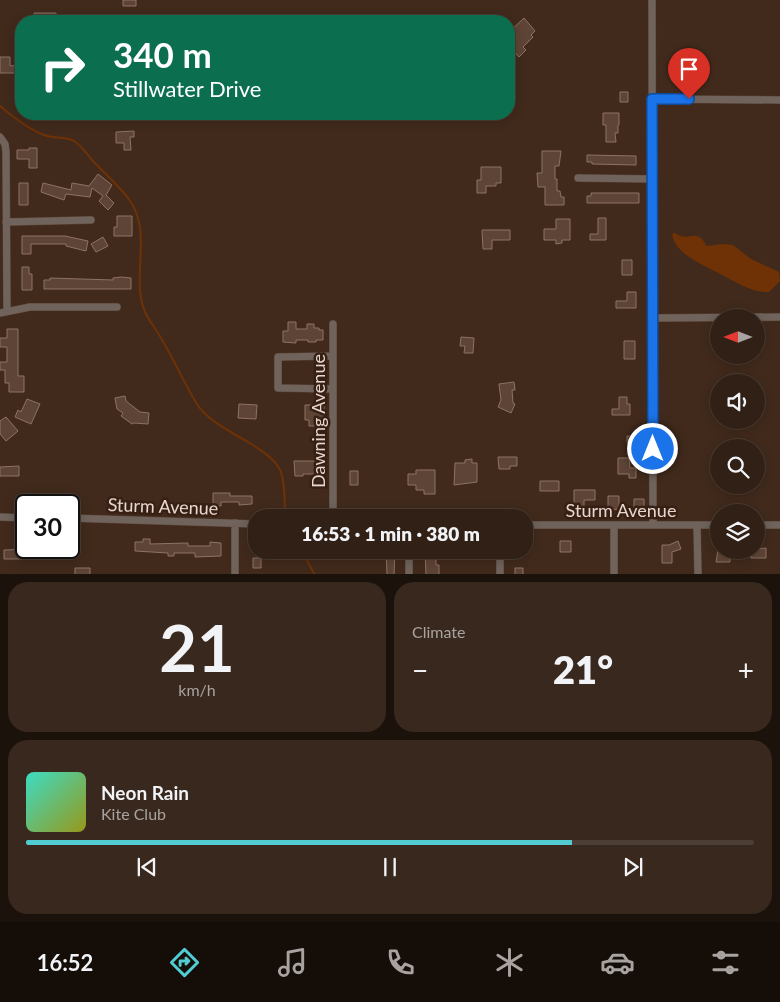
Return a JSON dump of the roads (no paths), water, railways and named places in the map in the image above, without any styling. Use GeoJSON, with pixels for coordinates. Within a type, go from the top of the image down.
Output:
{"type":"FeatureCollection","features":[{"type":"Feature","properties":{"kind":"street"},"geometry":{"type":"LineString","coordinates":[[652,0],[653,525]]}},
{"type":"Feature","properties":{"kind":"street"},"geometry":{"type":"LineString","coordinates":[[652,99],[780,100]]}},
{"type":"Feature","properties":{"kind":"street"},"geometry":{"type":"LineString","coordinates":[[1,138],[5,144],[6,152],[4,312],[44,306],[117,307]]}},
{"type":"Feature","properties":{"kind":"street"},"geometry":{"type":"LineString","coordinates":[[578,178],[652,178]]}},
{"type":"Feature","properties":{"kind":"street"},"geometry":{"type":"LineString","coordinates":[[6,222],[91,220]]}},
{"type":"Feature","properties":{"kind":"street"},"geometry":{"type":"LineString","coordinates":[[652,318],[780,317]]}},
{"type":"Feature","properties":{"kind":"street","name":"Dawning Avenue"},"geometry":{"type":"LineString","coordinates":[[333,324],[333,509]]}},
{"type":"Feature","properties":{"kind":"street"},"geometry":{"type":"LineString","coordinates":[[332,356],[278,357],[278,388],[332,389]]}},
{"type":"Feature","properties":{"kind":"street"},"geometry":{"type":"LineString","coordinates":[[0,517],[15,518]]}},
{"type":"Feature","properties":{"kind":"street","name":"Sturm Avenue"},"geometry":{"type":"LineString","coordinates":[[80,518],[248,524]]}},
{"type":"Feature","properties":{"kind":"street"},"geometry":{"type":"LineString","coordinates":[[235,523],[235,574]]}},
{"type":"Feature","properties":{"kind":"street","name":"Sturm Avenue"},"geometry":{"type":"LineString","coordinates":[[533,525],[710,525]]}},
{"type":"Feature","properties":{"kind":"street"},"geometry":{"type":"LineString","coordinates":[[614,525],[614,574]]}},
{"type":"Feature","properties":{"kind":"street"},"geometry":{"type":"LineString","coordinates":[[697,525],[698,574]]}},
{"type":"Feature","properties":{"kind":"street"},"geometry":{"type":"LineString","coordinates":[[765,525],[780,525]]}},
{"type":"Feature","properties":{"kind":"street"},"geometry":{"type":"LineString","coordinates":[[409,559],[409,574]]}},
{"type":"Feature","properties":{"kind":"street"},"geometry":{"type":"LineString","coordinates":[[500,559],[500,574]]}},
{"type":"Feature","properties":{"kind":"waterway"},"geometry":{"type":"LineString","coordinates":[[0,106],[15,117]]}},
{"type":"Feature","properties":{"kind":"waterway"},"geometry":{"type":"LineString","coordinates":[[18,120],[48,136],[70,139],[77,143],[128,198],[136,211],[140,225],[140,284],[145,312],[203,412],[227,430],[265,453],[275,462],[281,472],[284,483],[285,509]]}},
{"type":"Feature","properties":{"kind":"waterway"},"geometry":{"type":"LineString","coordinates":[[306,559],[314,574]]}}]}
